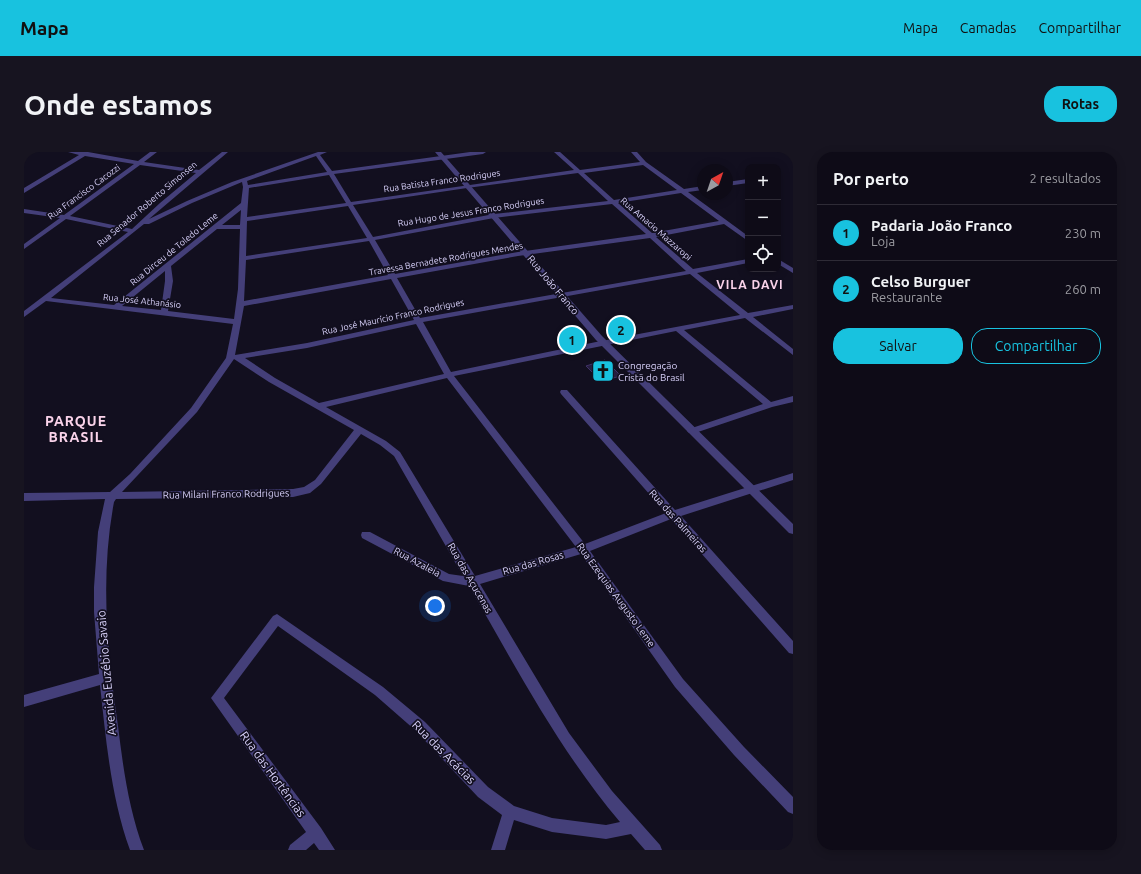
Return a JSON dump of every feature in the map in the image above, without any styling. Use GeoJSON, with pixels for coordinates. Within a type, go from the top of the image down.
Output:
{"type":"FeatureCollection","features":[{"type":"Feature","properties":{"kind":"street"},"geometry":{"type":"LineString","coordinates":[[71,152],[86,153],[199,172]]}},
{"type":"Feature","properties":{"kind":"street","name":"Rua Francisco Cacozzi"},"geometry":{"type":"LineString","coordinates":[[24,247],[154,152]]}},
{"type":"Feature","properties":{"kind":"street","name":"Rua Senador Roberto Simonsen"},"geometry":{"type":"LineString","coordinates":[[24,315],[132,231],[199,172],[225,152]]}},
{"type":"Feature","properties":{"kind":"street"},"geometry":{"type":"LineString","coordinates":[[162,204],[245,184],[331,174],[440,154],[484,152]]}},
{"type":"Feature","properties":{"kind":"street","name":"Rua Amacio Mazzaropi"},"geometry":{"type":"LineString","coordinates":[[558,152],[649,236],[745,316],[793,353]]}},
{"type":"Feature","properties":{"kind":"street"},"geometry":{"type":"LineString","coordinates":[[634,152],[644,163],[745,237]]}},
{"type":"Feature","properties":{"kind":"street"},"geometry":{"type":"LineString","coordinates":[[24,191],[86,153]]}},
{"type":"Feature","properties":{"kind":"street"},"geometry":{"type":"LineString","coordinates":[[245,184],[321,153]]}},
{"type":"Feature","properties":{"kind":"street","name":"Rua Ezequias Augusto Leme"},"geometry":{"type":"LineString","coordinates":[[321,153],[331,174],[394,278],[417,321],[449,375],[583,549],[679,682],[739,751],[793,807]]}},
{"type":"Feature","properties":{"kind":"street","name":"Rua João Franco"},"geometry":{"type":"LineString","coordinates":[[440,154],[526,253],[560,295],[604,343],[793,530]]}},
{"type":"Feature","properties":{"kind":"street","name":"Rua Batista Franco Rodrigues"},"geometry":{"type":"LineString","coordinates":[[216,227],[243,224],[467,186],[644,163]]}},
{"type":"Feature","properties":{"kind":"street"},"geometry":{"type":"LineString","coordinates":[[733,183],[745,181]]}},
{"type":"Feature","properties":{"kind":"street"},"geometry":{"type":"LineString","coordinates":[[113,496],[194,410],[234,357],[240,304],[245,184]]}},
{"type":"Feature","properties":{"kind":"street","name":"Rua Hugo de Jesus Franco Rodrigues"},"geometry":{"type":"LineString","coordinates":[[242,259],[371,239],[494,216],[612,202],[697,189]]}},
{"type":"Feature","properties":{"kind":"street"},"geometry":{"type":"LineString","coordinates":[[24,211],[66,217],[132,231],[175,207],[215,191]]}},
{"type":"Feature","properties":{"kind":"street"},"geometry":{"type":"LineString","coordinates":[[162,204],[175,207]]}},
{"type":"Feature","properties":{"kind":"street","name":"Rua Dirceu de Toledo Leme"},"geometry":{"type":"LineString","coordinates":[[115,308],[244,204]]}},
{"type":"Feature","properties":{"kind":"street","name":"Travessa Bernadete Rodrigues Mendes"},"geometry":{"type":"LineString","coordinates":[[240,304],[394,278],[526,253],[649,236],[725,222]]}},
{"type":"Feature","properties":{"kind":"street","name":"Rua José Maurício Franco Rodrigues"},"geometry":{"type":"LineString","coordinates":[[234,357],[330,341],[417,321],[745,262]]}},
{"type":"Feature","properties":{"kind":"street"},"geometry":{"type":"LineString","coordinates":[[781,263],[793,271]]}},
{"type":"Feature","properties":{"kind":"street"},"geometry":{"type":"LineString","coordinates":[[164,314],[169,281],[168,266]]}},
{"type":"Feature","properties":{"kind":"street","name":"Rua José Athanásio"},"geometry":{"type":"LineString","coordinates":[[45,299],[238,322]]}},
{"type":"Feature","properties":{"kind":"street"},"geometry":{"type":"LineString","coordinates":[[317,406],[449,375],[604,343],[793,307]]}},
{"type":"Feature","properties":{"kind":"street"},"geometry":{"type":"LineString","coordinates":[[678,329],[768,405]]}},
{"type":"Feature","properties":{"kind":"street","name":"Rua das Açucenas"},"geometry":{"type":"LineString","coordinates":[[234,357],[383,443],[397,454],[471,582],[564,737],[588,772],[632,826],[655,850]]}},
{"type":"Feature","properties":{"kind":"street","name":"Rua das Palmeiras"},"geometry":{"type":"LineString","coordinates":[[564,392],[793,649]]}},
{"type":"Feature","properties":{"kind":"street"},"geometry":{"type":"LineString","coordinates":[[692,431],[768,405],[793,399]]}},
{"type":"Feature","properties":{"kind":"street","name":"Rua Milani Franco Rodrigues"},"geometry":{"type":"LineString","coordinates":[[24,498],[294,493],[306,490],[318,482],[359,430]]}},
{"type":"Feature","properties":{"kind":"street","name":"Rua das Rosas"},"geometry":{"type":"LineString","coordinates":[[471,582],[583,549],[672,514],[753,490],[793,476]]}},
{"type":"Feature","properties":{"kind":"street","name":"Avenida Euzébio Savaio"},"geometry":{"type":"LineString","coordinates":[[113,496],[110,502],[103,532],[100,587],[105,678],[116,763],[131,834],[137,850]]}},
{"type":"Feature","properties":{"kind":"street","name":"Rua Azaleia"},"geometry":{"type":"LineString","coordinates":[[366,535],[446,578],[471,582]]}},
{"type":"Feature","properties":{"kind":"street","name":"Rua das Acácias"},"geometry":{"type":"LineString","coordinates":[[277,619],[379,691],[420,726],[483,792],[510,812],[552,825],[606,832],[632,826]]}},
{"type":"Feature","properties":{"kind":"street","name":"Rua das Hortências"},"geometry":{"type":"LineString","coordinates":[[277,619],[217,698],[328,850]]}},
{"type":"Feature","properties":{"kind":"street"},"geometry":{"type":"LineString","coordinates":[[24,701],[105,678]]}},
{"type":"Feature","properties":{"kind":"street"},"geometry":{"type":"LineString","coordinates":[[498,850],[510,812]]}},
{"type":"Feature","properties":{"kind":"street"},"geometry":{"type":"LineString","coordinates":[[295,850],[316,833]]}},
{"type":"Feature","properties":{"kind":"building","name":"Congregação Cristã do Brasil"},"geometry":{"type":"Polygon","coordinates":[[[605,360],[621,376],[601,381],[586,366],[605,360]]]}},
{"type":"Feature","properties":{"kind":"place","name":"Celso Burguer"},"geometry":{"type":"Point","coordinates":[621,330]}},
{"type":"Feature","properties":{"kind":"place","name":"Padaria João Franco"},"geometry":{"type":"Point","coordinates":[572,340]}},
{"type":"Feature","properties":{"kind":"place","name":"Congregação Cristã do Brasil"},"geometry":{"type":"Point","coordinates":[603,371]}},
{"type":"Feature","properties":{"kind":"district","name":"VILA DAVI"},"geometry":{"type":"Point","coordinates":[750,284]}},
{"type":"Feature","properties":{"kind":"district","name":"PARQUE BRASIL"},"geometry":{"type":"Point","coordinates":[76,430]}}]}
